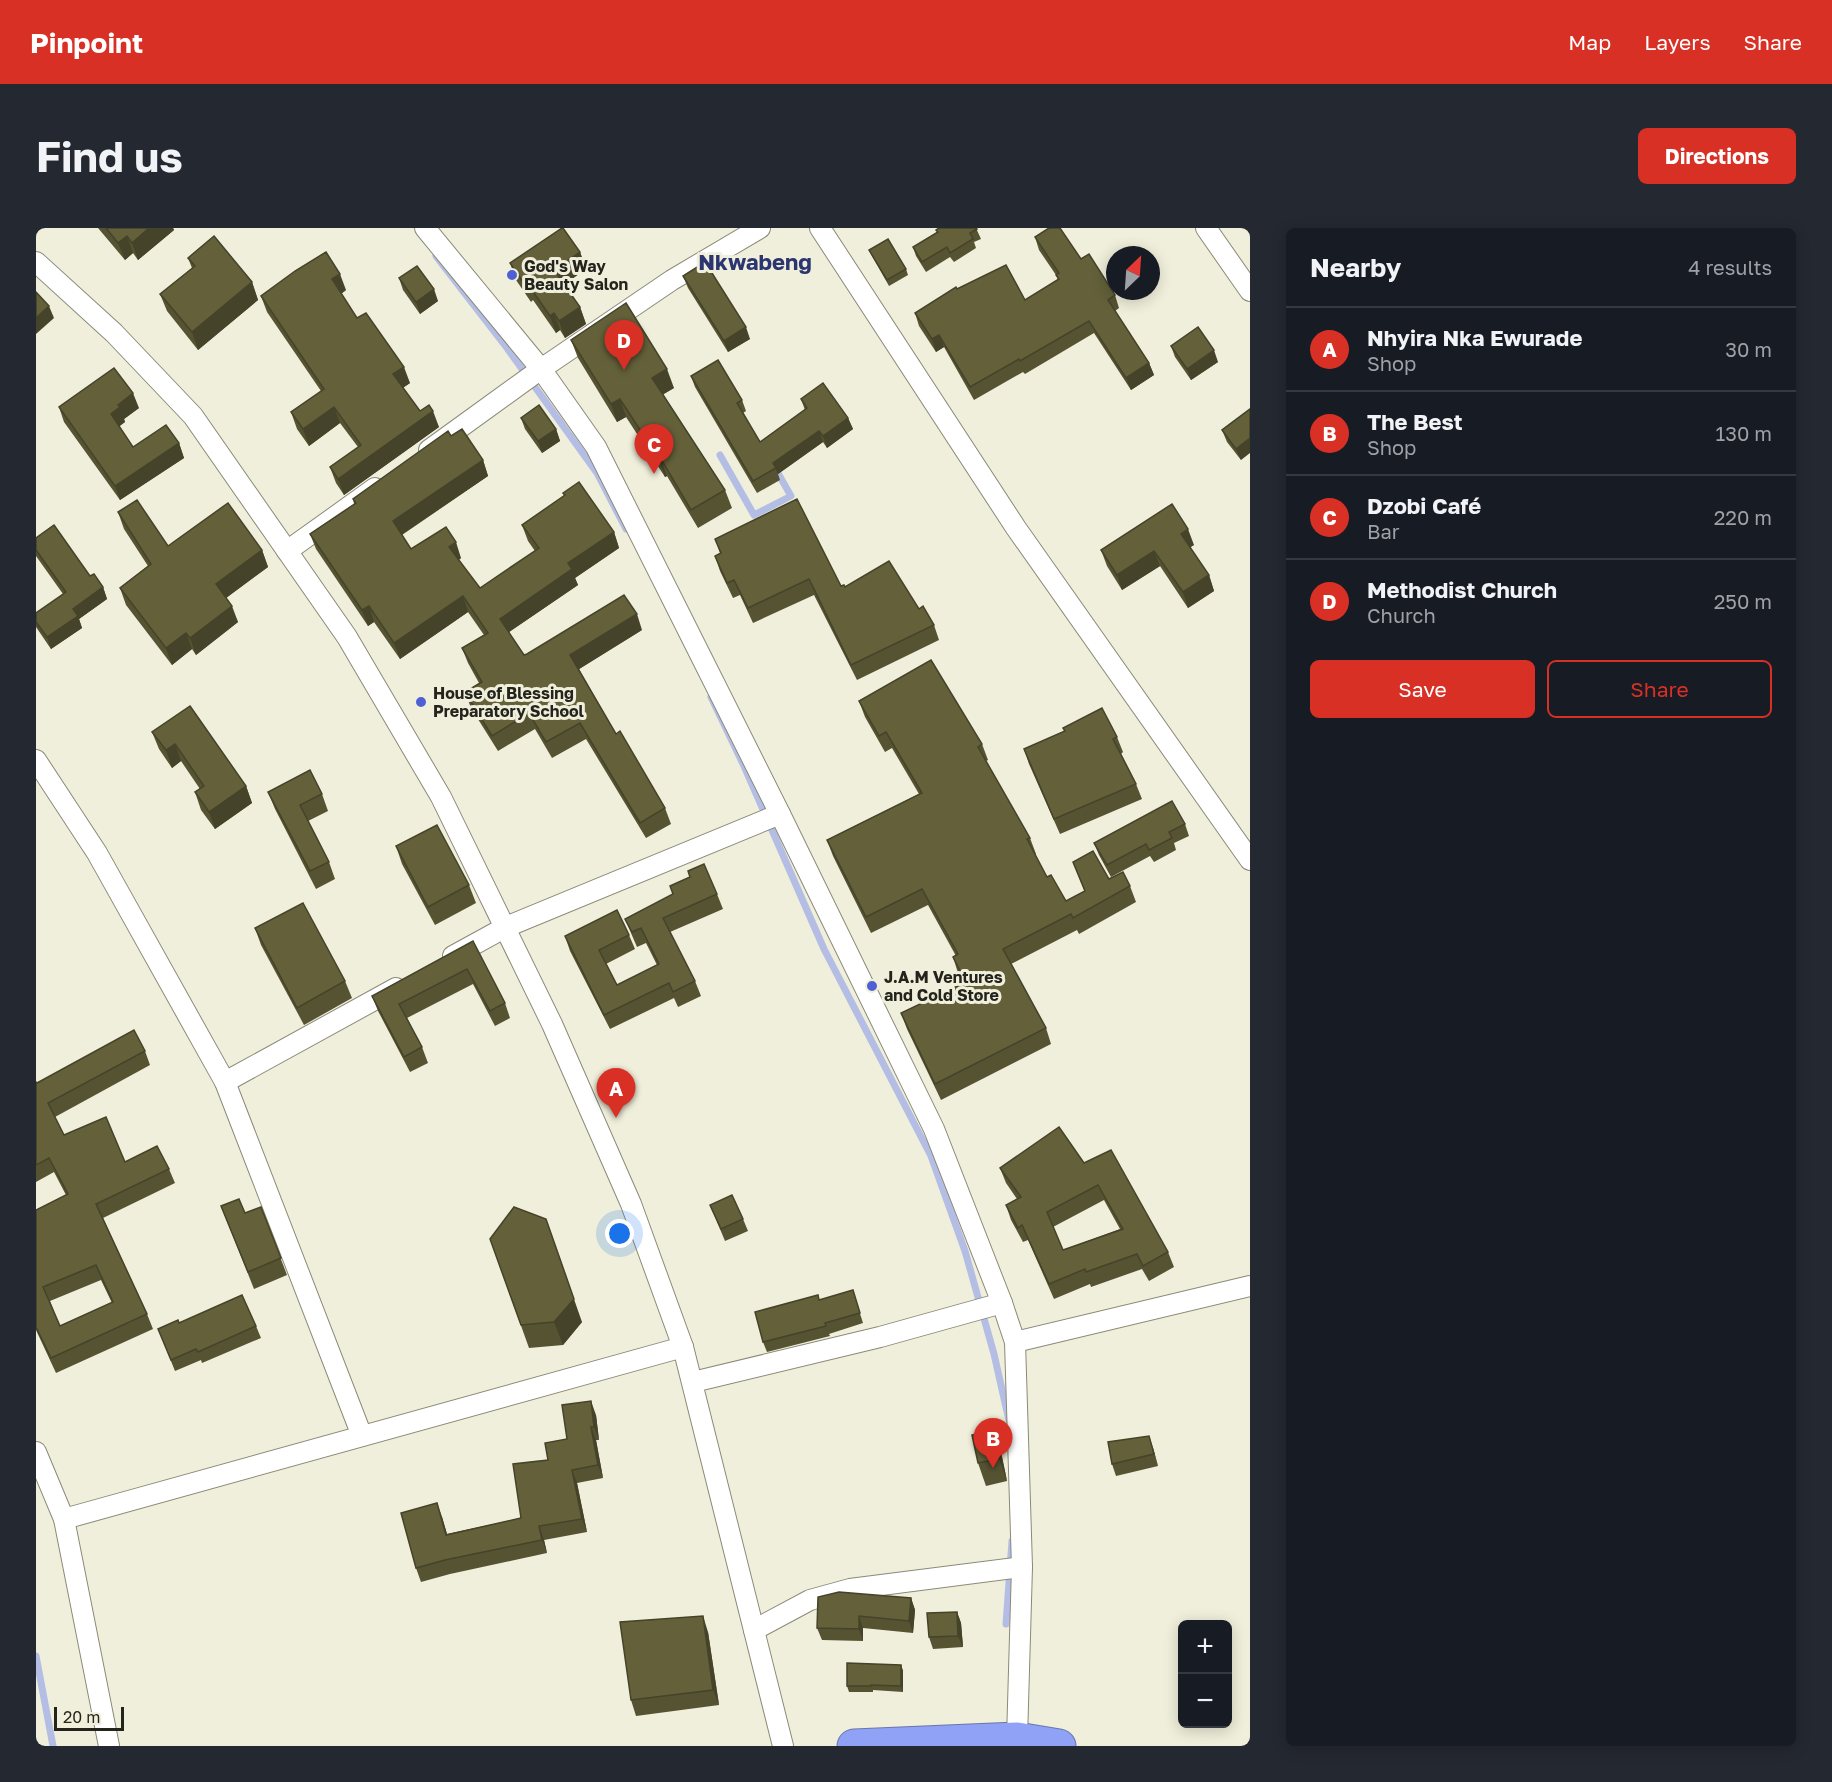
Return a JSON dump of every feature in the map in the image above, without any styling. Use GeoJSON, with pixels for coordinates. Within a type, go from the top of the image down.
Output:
{"type":"FeatureCollection","features":[{"type":"Feature","properties":{"kind":"highway"},"geometry":{"type":"LineString","coordinates":[[854,1746],[1017,1739],[1059,1746]]}},
{"type":"Feature","properties":{"kind":"street"},"geometry":{"type":"LineString","coordinates":[[425,228],[541,369],[596,447],[780,814],[934,1129],[1015,1342],[1022,1567],[1017,1739]]}},
{"type":"Feature","properties":{"kind":"street"},"geometry":{"type":"LineString","coordinates":[[409,464],[541,369],[672,280],[760,228]]}},
{"type":"Feature","properties":{"kind":"street"},"geometry":{"type":"LineString","coordinates":[[820,228],[1016,528],[1249,855]]}},
{"type":"Feature","properties":{"kind":"street"},"geometry":{"type":"LineString","coordinates":[[1206,228],[1250,291]]}},
{"type":"Feature","properties":{"kind":"street"},"geometry":{"type":"LineString","coordinates":[[36,262],[114,333],[193,416],[347,637],[435,787],[506,927],[552,1024],[631,1204],[683,1347],[783,1746]]}},
{"type":"Feature","properties":{"kind":"street"},"geometry":{"type":"LineString","coordinates":[[287,551],[390,477]]}},
{"type":"Feature","properties":{"kind":"street"},"geometry":{"type":"LineString","coordinates":[[36,760],[97,853],[225,1082],[362,1436]]}},
{"type":"Feature","properties":{"kind":"street"},"geometry":{"type":"LineString","coordinates":[[437,965],[506,927],[780,814]]}},
{"type":"Feature","properties":{"kind":"street"},"geometry":{"type":"LineString","coordinates":[[225,1082],[408,981]]}},
{"type":"Feature","properties":{"kind":"street"},"geometry":{"type":"LineString","coordinates":[[1015,1342],[1250,1286]]}},
{"type":"Feature","properties":{"kind":"street"},"geometry":{"type":"LineString","coordinates":[[693,1382],[1002,1303]]}},
{"type":"Feature","properties":{"kind":"street"},"geometry":{"type":"LineString","coordinates":[[64,1519],[683,1347]]}},
{"type":"Feature","properties":{"kind":"street"},"geometry":{"type":"LineString","coordinates":[[36,1452],[64,1519],[109,1746]]}},
{"type":"Feature","properties":{"kind":"street"},"geometry":{"type":"LineString","coordinates":[[754,1630],[810,1600],[850,1589],[1022,1567]]}},
{"type":"Feature","properties":{"kind":"building"},"geometry":{"type":"Polygon","coordinates":[[[106,228],[149,228],[132,243],[127,236],[118,243],[106,228]]]}},
{"type":"Feature","properties":{"kind":"building"},"geometry":{"type":"Polygon","coordinates":[[[562,228],[580,252],[554,270],[580,307],[559,321],[554,313],[550,316],[510,263],[562,228]]]}},
{"type":"Feature","properties":{"kind":"building"},"geometry":{"type":"Polygon","coordinates":[[[939,228],[977,229],[970,233],[973,239],[950,253],[947,247],[922,262],[913,247],[938,232],[936,230],[939,228]]]}},
{"type":"Feature","properties":{"kind":"building"},"geometry":{"type":"Polygon","coordinates":[[[1049,228],[1060,228],[1081,259],[1089,254],[1106,281],[1106,300],[1149,363],[1126,378],[1089,321],[970,387],[939,335],[932,339],[915,313],[956,287],[957,289],[1006,265],[1025,300],[1059,279],[1056,275],[1059,273],[1035,237],[1049,228]]]}},
{"type":"Feature","properties":{"kind":"building"},"geometry":{"type":"Polygon","coordinates":[[[214,236],[252,282],[192,332],[160,294],[195,266],[188,258],[214,236]]]}},
{"type":"Feature","properties":{"kind":"building"},"geometry":{"type":"Polygon","coordinates":[[[888,239],[906,269],[887,280],[869,250],[888,239]]]}},
{"type":"Feature","properties":{"kind":"building"},"geometry":{"type":"Polygon","coordinates":[[[326,252],[340,274],[332,279],[357,318],[366,313],[404,367],[393,374],[420,411],[429,405],[433,411],[338,479],[330,467],[361,445],[334,407],[303,429],[291,412],[324,389],[261,296],[326,252]]]}},
{"type":"Feature","properties":{"kind":"building"},"geometry":{"type":"Polygon","coordinates":[[[705,262],[746,327],[724,341],[683,276],[705,262]]]}},
{"type":"Feature","properties":{"kind":"building"},"geometry":{"type":"Polygon","coordinates":[[[417,266],[434,289],[416,302],[399,278],[417,266]]]}},
{"type":"Feature","properties":{"kind":"building"},"geometry":{"type":"Polygon","coordinates":[[[36,292],[49,306],[36,318],[36,292]]]}},
{"type":"Feature","properties":{"kind":"building"},"geometry":{"type":"Polygon","coordinates":[[[626,303],[667,369],[652,378],[725,490],[691,510],[660,457],[659,459],[620,399],[611,404],[571,340],[626,303]]]}},
{"type":"Feature","properties":{"kind":"building"},"geometry":{"type":"Polygon","coordinates":[[[1198,327],[1214,350],[1187,369],[1171,346],[1198,327]]]}},
{"type":"Feature","properties":{"kind":"building"},"geometry":{"type":"Polygon","coordinates":[[[718,360],[742,400],[737,403],[760,442],[807,408],[801,399],[823,383],[848,418],[823,436],[819,431],[773,463],[776,468],[753,481],[691,376],[718,360]]]}},
{"type":"Feature","properties":{"kind":"building"},"geometry":{"type":"Polygon","coordinates":[[[114,368],[133,393],[111,414],[133,447],[166,425],[179,443],[115,486],[59,407],[114,368]]]}},
{"type":"Feature","properties":{"kind":"building"},"geometry":{"type":"Polygon","coordinates":[[[539,405],[556,429],[538,441],[521,418],[539,405]]]}},
{"type":"Feature","properties":{"kind":"building"},"geometry":{"type":"Polygon","coordinates":[[[1250,409],[1250,438],[1236,449],[1222,430],[1250,409]]]}},
{"type":"Feature","properties":{"kind":"building"},"geometry":{"type":"Polygon","coordinates":[[[462,429],[483,460],[393,521],[411,549],[446,527],[456,542],[449,547],[480,588],[539,548],[522,525],[565,495],[563,493],[579,482],[614,532],[568,563],[572,569],[500,619],[524,655],[624,595],[637,614],[570,655],[616,734],[620,731],[665,808],[640,823],[580,723],[546,742],[529,713],[492,736],[465,692],[482,682],[462,648],[488,633],[463,596],[394,643],[369,606],[362,610],[310,534],[356,503],[353,499],[448,431],[451,436],[462,429]]]}},
{"type":"Feature","properties":{"kind":"building"},"geometry":{"type":"Polygon","coordinates":[[[797,499],[841,586],[845,587],[889,561],[919,609],[923,606],[934,625],[851,665],[809,579],[748,608],[734,580],[727,583],[715,556],[721,553],[715,539],[797,499]]]}},
{"type":"Feature","properties":{"kind":"building"},"geometry":{"type":"Polygon","coordinates":[[[137,500],[168,546],[228,503],[262,550],[216,584],[232,606],[190,638],[186,633],[166,648],[120,588],[151,564],[118,512],[137,500]]]}},
{"type":"Feature","properties":{"kind":"building"},"geometry":{"type":"Polygon","coordinates":[[[1172,504],[1188,529],[1181,534],[1209,575],[1183,592],[1154,551],[1117,575],[1101,550],[1172,504]]]}},
{"type":"Feature","properties":{"kind":"building"},"geometry":{"type":"Polygon","coordinates":[[[54,525],[90,576],[94,574],[103,587],[73,609],[78,616],[47,637],[36,622],[36,613],[66,592],[36,550],[36,538],[54,525]]]}},
{"type":"Feature","properties":{"kind":"building"},"geometry":{"type":"Polygon","coordinates":[[[931,660],[982,744],[978,747],[1030,838],[1027,839],[1047,877],[1051,875],[1066,901],[1085,891],[1073,862],[1093,851],[1109,879],[1123,872],[1130,886],[1073,918],[1071,914],[1003,949],[1046,1028],[935,1084],[901,1013],[966,982],[953,957],[958,954],[922,889],[866,917],[827,840],[922,793],[886,732],[879,736],[859,701],[931,660]]]}},
{"type":"Feature","properties":{"kind":"building"},"geometry":{"type":"Polygon","coordinates":[[[190,706],[246,786],[209,812],[195,792],[204,786],[175,744],[166,750],[152,732],[190,706]]]}},
{"type":"Feature","properties":{"kind":"building"},"geometry":{"type":"Polygon","coordinates":[[[1102,708],[1117,737],[1113,739],[1136,784],[1054,819],[1024,749],[1065,731],[1063,728],[1102,708]]]}},
{"type":"Feature","properties":{"kind":"building"},"geometry":{"type":"Polygon","coordinates":[[[310,770],[322,794],[300,805],[329,862],[310,871],[268,792],[310,770]]]}},
{"type":"Feature","properties":{"kind":"building"},"geometry":{"type":"Polygon","coordinates":[[[1172,801],[1185,824],[1169,832],[1172,838],[1149,850],[1146,844],[1107,865],[1094,843],[1172,801]]]}},
{"type":"Feature","properties":{"kind":"building"},"geometry":{"type":"Polygon","coordinates":[[[437,825],[469,885],[428,907],[396,846],[437,825]]]}},
{"type":"Feature","properties":{"kind":"building"},"geometry":{"type":"Polygon","coordinates":[[[704,864],[717,894],[663,918],[695,981],[673,992],[669,983],[604,1015],[565,936],[617,910],[629,935],[599,950],[617,985],[659,964],[641,928],[632,932],[625,919],[673,894],[670,886],[690,877],[688,871],[704,864]]]}},
{"type":"Feature","properties":{"kind":"building"},"geometry":{"type":"Polygon","coordinates":[[[303,903],[345,981],[297,1008],[255,928],[303,903]]]}},
{"type":"Feature","properties":{"kind":"building"},"geometry":{"type":"Polygon","coordinates":[[[473,941],[505,1003],[490,1011],[467,969],[399,1004],[422,1047],[404,1057],[372,996],[473,941]]]}},
{"type":"Feature","properties":{"kind":"building"},"geometry":{"type":"Polygon","coordinates":[[[134,1030],[145,1051],[48,1103],[64,1135],[106,1117],[125,1162],[157,1146],[169,1169],[96,1204],[147,1314],[51,1358],[36,1327],[36,1210],[68,1194],[49,1158],[36,1165],[37,1083],[134,1030]],[[96,1265],[43,1287],[60,1326],[113,1302],[96,1265]]]}},
{"type":"Feature","properties":{"kind":"building"},"geometry":{"type":"Polygon","coordinates":[[[1059,1127],[1084,1163],[1111,1150],[1168,1252],[1143,1266],[1137,1254],[1086,1272],[1085,1269],[1049,1284],[1022,1225],[1018,1228],[1006,1205],[1021,1197],[1000,1168],[1059,1127]],[[1098,1185],[1047,1212],[1063,1250],[1123,1229],[1098,1185]]]}},
{"type":"Feature","properties":{"kind":"building"},"geometry":{"type":"Polygon","coordinates":[[[732,1195],[743,1219],[721,1229],[710,1205],[732,1195]]]}},
{"type":"Feature","properties":{"kind":"building"},"geometry":{"type":"Polygon","coordinates":[[[239,1199],[245,1213],[261,1207],[281,1258],[248,1272],[221,1206],[239,1199]]]}},
{"type":"Feature","properties":{"kind":"building"},"geometry":{"type":"Polygon","coordinates":[[[514,1207],[546,1219],[574,1299],[554,1322],[521,1325],[490,1239],[514,1207]]]}},
{"type":"Feature","properties":{"kind":"building"},"geometry":{"type":"Polygon","coordinates":[[[853,1290],[860,1313],[825,1323],[826,1326],[763,1342],[755,1312],[818,1295],[819,1300],[853,1290]]]}},
{"type":"Feature","properties":{"kind":"building"},"geometry":{"type":"Polygon","coordinates":[[[242,1295],[256,1326],[198,1352],[196,1349],[171,1360],[158,1329],[178,1320],[179,1323],[242,1295]]]}},
{"type":"Feature","properties":{"kind":"building"},"geometry":{"type":"Polygon","coordinates":[[[591,1401],[594,1427],[591,1427],[598,1465],[572,1470],[582,1519],[539,1526],[542,1540],[416,1568],[401,1513],[437,1503],[446,1535],[521,1518],[513,1464],[548,1460],[545,1443],[567,1439],[562,1405],[591,1401]]]}},
{"type":"Feature","properties":{"kind":"building"},"geometry":{"type":"Polygon","coordinates":[[[992,1430],[999,1459],[978,1463],[972,1435],[992,1430]]]}},
{"type":"Feature","properties":{"kind":"building"},"geometry":{"type":"Polygon","coordinates":[[[1149,1436],[1154,1454],[1112,1464],[1108,1442],[1149,1436]]]}},
{"type":"Feature","properties":{"kind":"building"},"geometry":{"type":"Polygon","coordinates":[[[839,1592],[911,1598],[909,1621],[859,1616],[859,1629],[817,1628],[818,1597],[839,1592]]]}},
{"type":"Feature","properties":{"kind":"building"},"geometry":{"type":"Polygon","coordinates":[[[957,1612],[958,1636],[929,1637],[927,1613],[957,1612]]]}},
{"type":"Feature","properties":{"kind":"building"},"geometry":{"type":"Polygon","coordinates":[[[703,1616],[713,1690],[631,1700],[620,1622],[703,1616]]]}},
{"type":"Feature","properties":{"kind":"building"},"geometry":{"type":"Polygon","coordinates":[[[847,1663],[901,1665],[901,1686],[847,1686],[847,1663]]]}},
{"type":"Feature","properties":{"kind":"waterway"},"geometry":{"type":"LineString","coordinates":[[436,256],[504,344],[597,473],[626,529]]}},
{"type":"Feature","properties":{"kind":"waterway"},"geometry":{"type":"LineString","coordinates":[[720,455],[754,515],[791,496],[775,468]]}},
{"type":"Feature","properties":{"kind":"waterway"},"geometry":{"type":"LineString","coordinates":[[711,697],[744,766],[824,949],[931,1156],[965,1251],[994,1354],[1010,1425]]}},
{"type":"Feature","properties":{"kind":"waterway"},"geometry":{"type":"LineString","coordinates":[[1006,1624],[1012,1541]]}},
{"type":"Feature","properties":{"kind":"waterway"},"geometry":{"type":"LineString","coordinates":[[36,1656],[53,1746]]}},
{"type":"Feature","properties":{"kind":"place","name":"God's Way Beauty Salon"},"geometry":{"type":"Point","coordinates":[512,275]}},
{"type":"Feature","properties":{"kind":"place","name":"Methodist Church"},"geometry":{"type":"Point","coordinates":[624,370]}},
{"type":"Feature","properties":{"kind":"place","name":"Dzobi Café"},"geometry":{"type":"Point","coordinates":[654,474]}},
{"type":"Feature","properties":{"kind":"place","name":"House of Blessing Preparatory School"},"geometry":{"type":"Point","coordinates":[421,702]}},
{"type":"Feature","properties":{"kind":"place","name":"J.A.M Ventures and Cold Store"},"geometry":{"type":"Point","coordinates":[872,986]}},
{"type":"Feature","properties":{"kind":"place","name":"Nhyira Nka Ewurade"},"geometry":{"type":"Point","coordinates":[616,1118]}},
{"type":"Feature","properties":{"kind":"place","name":"The Best"},"geometry":{"type":"Point","coordinates":[993,1468]}},
{"type":"Feature","properties":{"kind":"district","name":"Nkwabeng"},"geometry":{"type":"Point","coordinates":[755,262]}}]}
